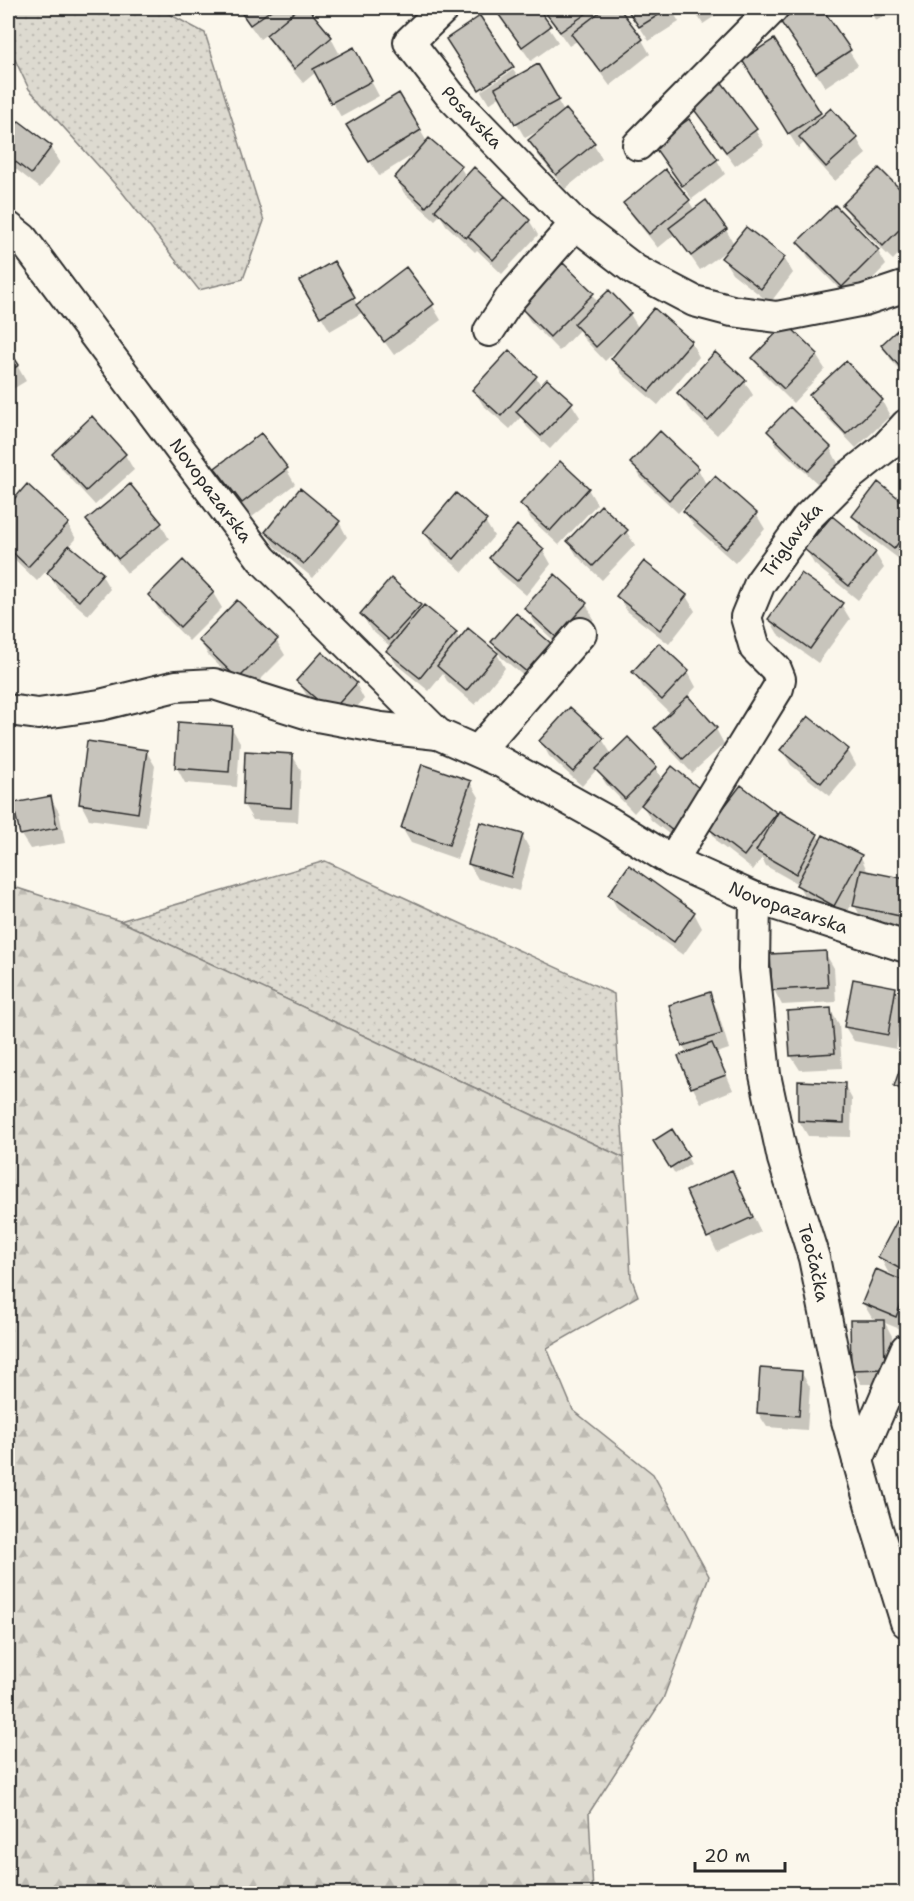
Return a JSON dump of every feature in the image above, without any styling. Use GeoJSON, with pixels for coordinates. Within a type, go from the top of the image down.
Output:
{"type":"FeatureCollection","features":[{"type":"Feature","properties":{"kind":"street","name":"Posavska"},"geometry":{"type":"LineString","coordinates":[[444,8],[409,42],[450,95],[575,224],[635,270],[694,301],[732,311],[777,317],[864,300],[906,286]]}},
{"type":"Feature","properties":{"kind":"street"},"geometry":{"type":"LineString","coordinates":[[638,145],[773,8]]}},
{"type":"Feature","properties":{"kind":"street"},"geometry":{"type":"LineString","coordinates":[[489,331],[510,298],[575,224]]}},
{"type":"Feature","properties":{"kind":"street","name":"Novopazarska"},"geometry":{"type":"LineString","coordinates":[[8,227],[22,238],[262,559],[438,734]]}},
{"type":"Feature","properties":{"kind":"street","name":"Triglavska"},"geometry":{"type":"LineString","coordinates":[[672,861],[778,688],[780,679],[776,669],[755,648],[746,617],[760,583],[807,518],[848,477],[886,447],[906,425]]}},
{"type":"Feature","properties":{"kind":"street"},"geometry":{"type":"LineString","coordinates":[[478,751],[581,633]]}},
{"type":"Feature","properties":{"kind":"street","name":"Novopazarska"},"geometry":{"type":"LineString","coordinates":[[8,710],[38,714],[100,705],[177,686],[214,684],[312,715],[381,728],[438,734],[478,751],[607,821],[672,861],[755,898],[906,947]]}},
{"type":"Feature","properties":{"kind":"street","name":"Teočačka"},"geometry":{"type":"LineString","coordinates":[[755,898],[754,968],[765,1075],[783,1159],[813,1258],[847,1421],[906,1622]]}},
{"type":"Feature","properties":{"kind":"street"},"geometry":{"type":"LineString","coordinates":[[858,1460],[906,1349]]}},
{"type":"Feature","properties":{"kind":"green space"},"geometry":{"type":"Polygon","coordinates":[[[21,8],[158,8],[205,33],[264,221],[243,279],[199,290],[122,192],[29,89],[8,45],[8,18],[21,8]]]}},
{"type":"Feature","properties":{"kind":"green space"},"geometry":{"type":"Polygon","coordinates":[[[325,861],[614,994],[624,1158],[120,921],[325,861]]]}},
{"type":"Feature","properties":{"kind":"green space"},"geometry":{"type":"Polygon","coordinates":[[[8,885],[120,921],[624,1158],[631,1277],[638,1296],[547,1348],[573,1410],[653,1474],[709,1576],[663,1699],[589,1813],[593,1893],[8,1893],[8,885]]]}},
{"type":"Feature","properties":{"kind":"building"},"geometry":{"type":"Polygon","coordinates":[[[238,8],[274,8],[250,25],[238,8]]]}},
{"type":"Feature","properties":{"kind":"building"},"geometry":{"type":"Polygon","coordinates":[[[299,8],[308,8],[332,37],[294,69],[266,35],[299,8]]]}},
{"type":"Feature","properties":{"kind":"building"},"geometry":{"type":"Polygon","coordinates":[[[494,8],[538,8],[551,26],[522,47],[494,8]]]}},
{"type":"Feature","properties":{"kind":"building"},"geometry":{"type":"Polygon","coordinates":[[[542,8],[594,8],[560,32],[542,8]]]}},
{"type":"Feature","properties":{"kind":"building"},"geometry":{"type":"Polygon","coordinates":[[[605,8],[619,8],[643,39],[601,72],[571,34],[605,8]]]}},
{"type":"Feature","properties":{"kind":"building"},"geometry":{"type":"Polygon","coordinates":[[[626,8],[670,8],[639,27],[626,8]]]}},
{"type":"Feature","properties":{"kind":"building"},"geometry":{"type":"Polygon","coordinates":[[[799,8],[822,8],[851,50],[816,73],[780,21],[799,8]]]}},
{"type":"Feature","properties":{"kind":"building"},"geometry":{"type":"Polygon","coordinates":[[[867,8],[882,8],[871,15],[867,8]]]}},
{"type":"Feature","properties":{"kind":"building"},"geometry":{"type":"Polygon","coordinates":[[[480,16],[514,67],[479,90],[446,39],[480,16]]]}},
{"type":"Feature","properties":{"kind":"building"},"geometry":{"type":"Polygon","coordinates":[[[774,39],[821,113],[788,134],[742,60],[774,39]]]}},
{"type":"Feature","properties":{"kind":"building"},"geometry":{"type":"Polygon","coordinates":[[[354,47],[372,81],[331,103],[313,69],[354,47]]]}},
{"type":"Feature","properties":{"kind":"building"},"geometry":{"type":"Polygon","coordinates":[[[538,64],[559,100],[515,124],[495,88],[538,64]]]}},
{"type":"Feature","properties":{"kind":"building"},"geometry":{"type":"Polygon","coordinates":[[[717,76],[757,129],[726,152],[686,99],[717,76]]]}},
{"type":"Feature","properties":{"kind":"building"},"geometry":{"type":"Polygon","coordinates":[[[399,93],[421,130],[369,162],[346,125],[399,93]]]}},
{"type":"Feature","properties":{"kind":"building"},"geometry":{"type":"Polygon","coordinates":[[[831,108],[858,138],[826,167],[799,137],[831,108]]]}},
{"type":"Feature","properties":{"kind":"building"},"geometry":{"type":"Polygon","coordinates":[[[566,109],[595,143],[556,175],[528,140],[566,109]]]}},
{"type":"Feature","properties":{"kind":"building"},"geometry":{"type":"Polygon","coordinates":[[[689,119],[718,159],[682,186],[653,145],[689,119]]]}},
{"type":"Feature","properties":{"kind":"building"},"geometry":{"type":"Polygon","coordinates":[[[19,121],[52,146],[31,174],[8,156],[8,135],[19,121]]]}},
{"type":"Feature","properties":{"kind":"building"},"geometry":{"type":"Polygon","coordinates":[[[429,138],[462,166],[426,207],[394,178],[429,138]]]}},
{"type":"Feature","properties":{"kind":"building"},"geometry":{"type":"Polygon","coordinates":[[[474,167],[505,196],[466,238],[435,210],[474,167]]]}},
{"type":"Feature","properties":{"kind":"building"},"geometry":{"type":"Polygon","coordinates":[[[879,168],[906,195],[906,223],[883,246],[842,205],[879,168]]]}},
{"type":"Feature","properties":{"kind":"building"},"geometry":{"type":"Polygon","coordinates":[[[665,169],[690,200],[649,234],[623,203],[665,169]]]}},
{"type":"Feature","properties":{"kind":"building"},"geometry":{"type":"Polygon","coordinates":[[[505,196],[530,220],[493,260],[468,236],[505,196]]]}},
{"type":"Feature","properties":{"kind":"building"},"geometry":{"type":"Polygon","coordinates":[[[706,200],[727,229],[691,256],[669,228],[706,200]]]}},
{"type":"Feature","properties":{"kind":"building"},"geometry":{"type":"Polygon","coordinates":[[[835,205],[879,250],[842,287],[797,242],[835,205]]]}},
{"type":"Feature","properties":{"kind":"building"},"geometry":{"type":"Polygon","coordinates":[[[746,227],[785,257],[761,289],[721,258],[746,227]]]}},
{"type":"Feature","properties":{"kind":"building"},"geometry":{"type":"Polygon","coordinates":[[[334,261],[355,297],[320,317],[299,281],[334,261]]]}},
{"type":"Feature","properties":{"kind":"building"},"geometry":{"type":"Polygon","coordinates":[[[563,263],[594,293],[550,337],[519,306],[563,263]]]}},
{"type":"Feature","properties":{"kind":"building"},"geometry":{"type":"Polygon","coordinates":[[[406,267],[434,304],[384,342],[356,305],[406,267]]]}},
{"type":"Feature","properties":{"kind":"building"},"geometry":{"type":"Polygon","coordinates":[[[609,290],[631,313],[596,347],[574,324],[609,290]]]}},
{"type":"Feature","properties":{"kind":"building"},"geometry":{"type":"Polygon","coordinates":[[[654,308],[692,341],[649,391],[611,359],[654,308]]]}},
{"type":"Feature","properties":{"kind":"building"},"geometry":{"type":"Polygon","coordinates":[[[906,322],[906,374],[881,345],[906,322]]]}},
{"type":"Feature","properties":{"kind":"building"},"geometry":{"type":"Polygon","coordinates":[[[786,323],[818,354],[784,389],[752,358],[786,323]]]}},
{"type":"Feature","properties":{"kind":"building"},"geometry":{"type":"Polygon","coordinates":[[[8,348],[19,365],[8,372],[8,348]]]}},
{"type":"Feature","properties":{"kind":"building"},"geometry":{"type":"Polygon","coordinates":[[[509,350],[537,376],[501,416],[472,390],[509,350]]]}},
{"type":"Feature","properties":{"kind":"building"},"geometry":{"type":"Polygon","coordinates":[[[715,352],[746,380],[708,421],[677,393],[715,352]]]}},
{"type":"Feature","properties":{"kind":"building"},"geometry":{"type":"Polygon","coordinates":[[[846,361],[883,400],[846,434],[809,395],[846,361]]]}},
{"type":"Feature","properties":{"kind":"building"},"geometry":{"type":"Polygon","coordinates":[[[547,379],[573,402],[541,436],[516,412],[547,379]]]}},
{"type":"Feature","properties":{"kind":"building"},"geometry":{"type":"Polygon","coordinates":[[[790,407],[831,447],[808,471],[767,431],[790,407]]]}},
{"type":"Feature","properties":{"kind":"building"},"geometry":{"type":"Polygon","coordinates":[[[92,416],[126,454],[86,491],[52,454],[92,416]]]}},
{"type":"Feature","properties":{"kind":"building"},"geometry":{"type":"Polygon","coordinates":[[[660,431],[699,468],[669,500],[630,463],[660,431]]]}},
{"type":"Feature","properties":{"kind":"building"},"geometry":{"type":"Polygon","coordinates":[[[261,433],[288,468],[242,503],[215,468],[261,433]]]}},
{"type":"Feature","properties":{"kind":"building"},"geometry":{"type":"Polygon","coordinates":[[[560,461],[589,488],[550,531],[520,504],[560,461]]]}},
{"type":"Feature","properties":{"kind":"building"},"geometry":{"type":"Polygon","coordinates":[[[715,476],[757,513],[726,549],[683,511],[715,476]]]}},
{"type":"Feature","properties":{"kind":"building"},"geometry":{"type":"Polygon","coordinates":[[[878,482],[906,504],[906,532],[894,549],[852,516],[878,482]]]}},
{"type":"Feature","properties":{"kind":"building"},"geometry":{"type":"Polygon","coordinates":[[[27,484],[69,523],[28,567],[8,548],[8,506],[27,484]]]}},
{"type":"Feature","properties":{"kind":"building"},"geometry":{"type":"Polygon","coordinates":[[[130,484],[162,523],[118,559],[86,520],[130,484]]]}},
{"type":"Feature","properties":{"kind":"building"},"geometry":{"type":"Polygon","coordinates":[[[300,488],[340,521],[304,564],[265,532],[300,488]]]}},
{"type":"Feature","properties":{"kind":"building"},"geometry":{"type":"Polygon","coordinates":[[[456,493],[487,520],[454,559],[423,532],[456,493]]]}},
{"type":"Feature","properties":{"kind":"building"},"geometry":{"type":"Polygon","coordinates":[[[601,505],[628,530],[593,566],[567,541],[601,505]]]}},
{"type":"Feature","properties":{"kind":"building"},"geometry":{"type":"Polygon","coordinates":[[[832,516],[876,552],[849,586],[804,549],[832,516]]]}},
{"type":"Feature","properties":{"kind":"building"},"geometry":{"type":"Polygon","coordinates":[[[517,525],[544,549],[517,581],[489,558],[517,525]]]}},
{"type":"Feature","properties":{"kind":"building"},"geometry":{"type":"Polygon","coordinates":[[[69,545],[103,573],[79,601],[47,573],[69,545]]]}},
{"type":"Feature","properties":{"kind":"building"},"geometry":{"type":"Polygon","coordinates":[[[183,560],[214,592],[180,627],[148,595],[183,560]]]}},
{"type":"Feature","properties":{"kind":"building"},"geometry":{"type":"Polygon","coordinates":[[[644,561],[687,595],[660,630],[616,596],[644,561]]]}},
{"type":"Feature","properties":{"kind":"building"},"geometry":{"type":"Polygon","coordinates":[[[906,568],[906,582],[901,572],[906,568]]]}},
{"type":"Feature","properties":{"kind":"building"},"geometry":{"type":"Polygon","coordinates":[[[801,573],[843,603],[810,649],[768,619],[801,573]]]}},
{"type":"Feature","properties":{"kind":"building"},"geometry":{"type":"Polygon","coordinates":[[[555,574],[587,603],[556,637],[524,608],[555,574]]]}},
{"type":"Feature","properties":{"kind":"building"},"geometry":{"type":"Polygon","coordinates":[[[391,578],[421,605],[389,640],[360,614],[391,578]]]}},
{"type":"Feature","properties":{"kind":"building"},"geometry":{"type":"Polygon","coordinates":[[[237,600],[278,639],[238,679],[198,640],[237,600]]]}},
{"type":"Feature","properties":{"kind":"building"},"geometry":{"type":"Polygon","coordinates":[[[424,605],[457,632],[420,678],[386,651],[424,605]]]}},
{"type":"Feature","properties":{"kind":"building"},"geometry":{"type":"Polygon","coordinates":[[[516,613],[553,645],[529,674],[491,642],[516,613]]]}},
{"type":"Feature","properties":{"kind":"building"},"geometry":{"type":"Polygon","coordinates":[[[468,628],[498,653],[466,691],[437,666],[468,628]]]}},
{"type":"Feature","properties":{"kind":"building"},"geometry":{"type":"Polygon","coordinates":[[[659,643],[689,671],[662,700],[632,672],[659,643]]]}},
{"type":"Feature","properties":{"kind":"building"},"geometry":{"type":"Polygon","coordinates":[[[322,652],[357,683],[331,712],[296,681],[322,652]]]}},
{"type":"Feature","properties":{"kind":"building"},"geometry":{"type":"Polygon","coordinates":[[[688,696],[717,728],[683,759],[654,728],[688,696]]]}},
{"type":"Feature","properties":{"kind":"building"},"geometry":{"type":"Polygon","coordinates":[[[570,707],[604,738],[573,772],[539,741],[570,707]]]}},
{"type":"Feature","properties":{"kind":"building"},"geometry":{"type":"Polygon","coordinates":[[[808,716],[849,749],[821,783],[780,750],[808,716]]]}},
{"type":"Feature","properties":{"kind":"building"},"geometry":{"type":"Polygon","coordinates":[[[178,722],[232,726],[229,772],[175,768],[178,722]]]}},
{"type":"Feature","properties":{"kind":"building"},"geometry":{"type":"Polygon","coordinates":[[[628,737],[657,767],[625,799],[595,769],[628,737]]]}},
{"type":"Feature","properties":{"kind":"building"},"geometry":{"type":"Polygon","coordinates":[[[87,741],[147,750],[138,813],[79,804],[87,741]]]}},
{"type":"Feature","properties":{"kind":"building"},"geometry":{"type":"Polygon","coordinates":[[[245,751],[293,754],[291,808],[243,805],[245,751]]]}},
{"type":"Feature","properties":{"kind":"building"},"geometry":{"type":"Polygon","coordinates":[[[422,764],[471,781],[449,845],[401,828],[422,764]]]}},
{"type":"Feature","properties":{"kind":"building"},"geometry":{"type":"Polygon","coordinates":[[[672,766],[705,793],[674,832],[641,805],[672,766]]]}},
{"type":"Feature","properties":{"kind":"building"},"geometry":{"type":"Polygon","coordinates":[[[741,785],[777,813],[744,856],[708,828],[741,785]]]}},
{"type":"Feature","properties":{"kind":"building"},"geometry":{"type":"Polygon","coordinates":[[[51,796],[57,828],[20,835],[13,803],[51,796]]]}},
{"type":"Feature","properties":{"kind":"building"},"geometry":{"type":"Polygon","coordinates":[[[779,811],[818,834],[796,874],[756,851],[779,811]]]}},
{"type":"Feature","properties":{"kind":"building"},"geometry":{"type":"Polygon","coordinates":[[[480,822],[523,834],[511,877],[468,864],[480,822]]]}},
{"type":"Feature","properties":{"kind":"building"},"geometry":{"type":"Polygon","coordinates":[[[823,835],[862,855],[834,906],[796,885],[823,835]]]}},
{"type":"Feature","properties":{"kind":"building"},"geometry":{"type":"Polygon","coordinates":[[[629,865],[695,912],[674,942],[608,895],[629,865]]]}},
{"type":"Feature","properties":{"kind":"building"},"geometry":{"type":"Polygon","coordinates":[[[861,870],[906,879],[900,916],[853,906],[861,870]]]}},
{"type":"Feature","properties":{"kind":"building"},"geometry":{"type":"Polygon","coordinates":[[[826,951],[828,987],[772,990],[770,954],[826,951]]]}},
{"type":"Feature","properties":{"kind":"building"},"geometry":{"type":"Polygon","coordinates":[[[853,979],[896,987],[888,1035],[844,1027],[853,979]]]}},
{"type":"Feature","properties":{"kind":"building"},"geometry":{"type":"Polygon","coordinates":[[[710,992],[722,1034],[682,1046],[669,1005],[710,992]]]}},
{"type":"Feature","properties":{"kind":"building"},"geometry":{"type":"Polygon","coordinates":[[[831,1008],[835,1053],[790,1056],[787,1011],[831,1008]]]}},
{"type":"Feature","properties":{"kind":"building"},"geometry":{"type":"Polygon","coordinates":[[[906,1009],[906,1031],[899,1027],[906,1009]]]}},
{"type":"Feature","properties":{"kind":"building"},"geometry":{"type":"Polygon","coordinates":[[[712,1043],[726,1075],[691,1088],[678,1056],[712,1043]]]}},
{"type":"Feature","properties":{"kind":"building"},"geometry":{"type":"Polygon","coordinates":[[[906,1051],[906,1091],[894,1086],[906,1051]]]}},
{"type":"Feature","properties":{"kind":"building"},"geometry":{"type":"Polygon","coordinates":[[[798,1081],[845,1083],[844,1123],[798,1121],[798,1081]]]}},
{"type":"Feature","properties":{"kind":"building"},"geometry":{"type":"Polygon","coordinates":[[[672,1129],[689,1156],[670,1168],[653,1141],[672,1129]]]}},
{"type":"Feature","properties":{"kind":"building"},"geometry":{"type":"Polygon","coordinates":[[[732,1170],[753,1217],[707,1238],[686,1191],[732,1170]]]}},
{"type":"Feature","properties":{"kind":"building"},"geometry":{"type":"Polygon","coordinates":[[[897,1221],[906,1226],[906,1272],[878,1257],[897,1221]]]}},
{"type":"Feature","properties":{"kind":"building"},"geometry":{"type":"Polygon","coordinates":[[[876,1269],[906,1282],[906,1292],[896,1317],[862,1303],[876,1269]]]}},
{"type":"Feature","properties":{"kind":"building"},"geometry":{"type":"Polygon","coordinates":[[[850,1320],[884,1320],[885,1369],[851,1370],[850,1320]]]}},
{"type":"Feature","properties":{"kind":"building"},"geometry":{"type":"Polygon","coordinates":[[[760,1368],[802,1371],[799,1416],[757,1413],[760,1368]]]}}]}
